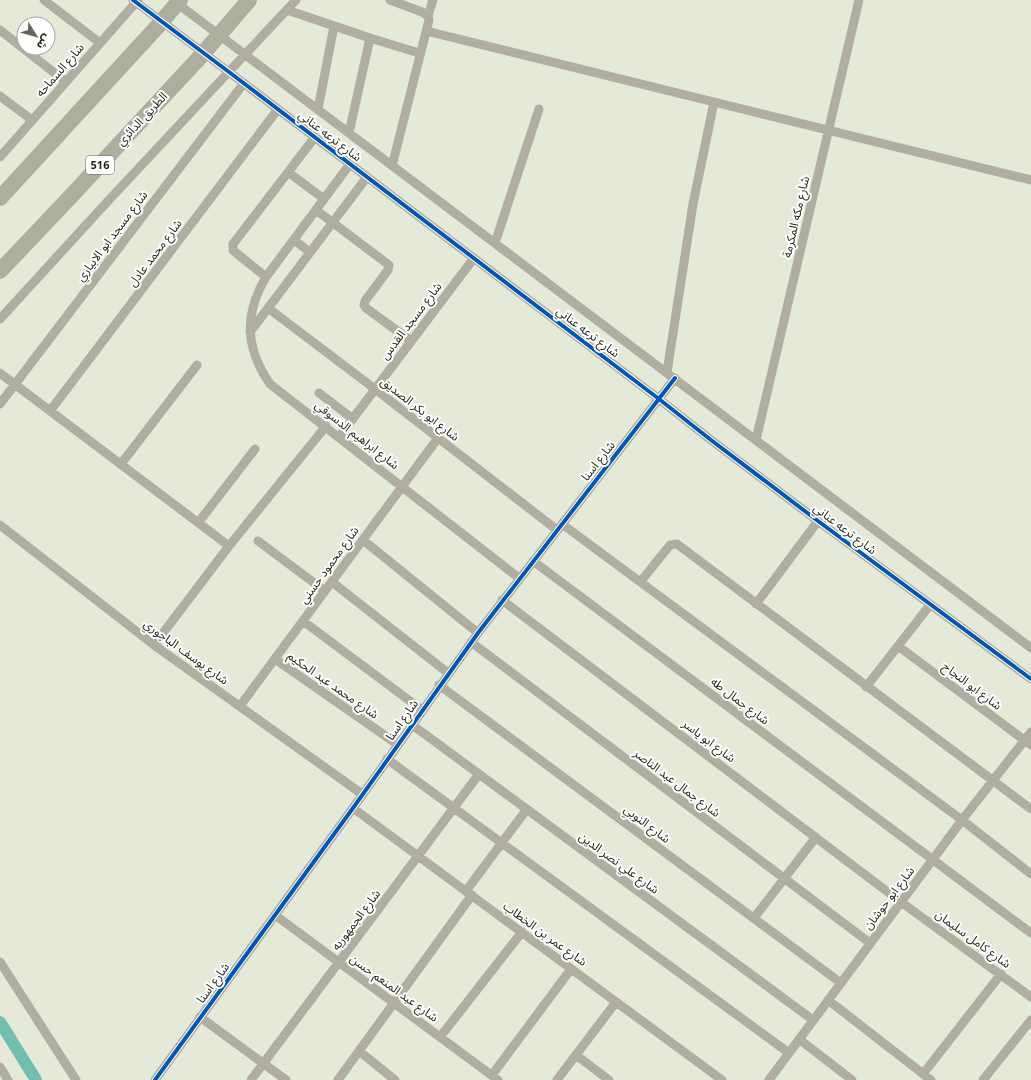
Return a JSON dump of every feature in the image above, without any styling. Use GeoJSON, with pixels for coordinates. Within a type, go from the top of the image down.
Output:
{"type":"FeatureCollection","features":[{"type":"Feature","properties":{"kind":"highway"},"geometry":{"type":"LineString","coordinates":[[0,198],[180,0]]}},
{"type":"Feature","properties":{"kind":"highway","name":"الطريق الدائري"},"geometry":{"type":"LineString","coordinates":[[0,271],[198,58],[249,0]]}},
{"type":"Feature","properties":{"kind":"street"},"geometry":{"type":"LineString","coordinates":[[44,0],[100,42]]}},
{"type":"Feature","properties":{"kind":"street","name":"شارع ترعه عناني"},"geometry":{"type":"LineString","coordinates":[[172,0],[1031,648]]}},
{"type":"Feature","properties":{"kind":"street"},"geometry":{"type":"LineString","coordinates":[[0,319],[296,0]]}},
{"type":"Feature","properties":{"kind":"street"},"geometry":{"type":"LineString","coordinates":[[390,0],[422,12],[428,16]]}},
{"type":"Feature","properties":{"kind":"street"},"geometry":{"type":"LineString","coordinates":[[392,166],[433,0]]}},
{"type":"Feature","properties":{"kind":"street","name":"شارع مكه المكرمة"},"geometry":{"type":"LineString","coordinates":[[756,440],[859,0]]}},
{"type":"Feature","properties":{"kind":"street","name":"شارع السماحه"},"geometry":{"type":"LineString","coordinates":[[0,156],[136,1]]}},
{"type":"Feature","properties":{"kind":"street","name":"شارع ترعه عناني"},"geometry":{"type":"LineString","coordinates":[[136,1],[711,440],[1031,679]]}},
{"type":"Feature","properties":{"kind":"street"},"geometry":{"type":"LineString","coordinates":[[287,10],[419,53]]}},
{"type":"Feature","properties":{"kind":"street"},"geometry":{"type":"LineString","coordinates":[[318,109],[334,26]]}},
{"type":"Feature","properties":{"kind":"street"},"geometry":{"type":"LineString","coordinates":[[0,30],[66,82]]}},
{"type":"Feature","properties":{"kind":"street"},"geometry":{"type":"LineString","coordinates":[[426,30],[1031,180]]}},
{"type":"Feature","properties":{"kind":"street"},"geometry":{"type":"LineString","coordinates":[[349,133],[370,38]]}},
{"type":"Feature","properties":{"kind":"street","name":"شارع مسجد ابو الابياري"},"geometry":{"type":"LineString","coordinates":[[0,404],[244,83]]}},
{"type":"Feature","properties":{"kind":"street"},"geometry":{"type":"LineString","coordinates":[[0,96],[32,120]]}},
{"type":"Feature","properties":{"kind":"street"},"geometry":{"type":"LineString","coordinates":[[667,372],[693,204],[714,102]]}},
{"type":"Feature","properties":{"kind":"street","name":"شارع محمد عادل"},"geometry":{"type":"LineString","coordinates":[[50,411],[278,109]]}},
{"type":"Feature","properties":{"kind":"street"},"geometry":{"type":"LineString","coordinates":[[495,243],[539,109]]}},
{"type":"Feature","properties":{"kind":"street"},"geometry":{"type":"LineString","coordinates":[[266,276],[235,252],[233,250],[233,244],[315,137]]}},
{"type":"Feature","properties":{"kind":"street","name":"شارع ابراهيم الدسوقي"},"geometry":{"type":"LineString","coordinates":[[350,164],[266,276],[259,289],[253,302],[250,332],[256,359],[270,384],[326,426],[519,578]]}},
{"type":"Feature","properties":{"kind":"street"},"geometry":{"type":"LineString","coordinates":[[288,172],[324,199]]}},
{"type":"Feature","properties":{"kind":"street"},"geometry":{"type":"LineString","coordinates":[[250,332],[367,177]]}},
{"type":"Feature","properties":{"kind":"street"},"geometry":{"type":"LineString","coordinates":[[316,210],[389,265],[388,270],[365,301],[364,305],[411,341]]}},
{"type":"Feature","properties":{"kind":"street"},"geometry":{"type":"LineString","coordinates":[[294,240],[310,252]]}},
{"type":"Feature","properties":{"kind":"street","name":"شارع مسجد القدس"},"geometry":{"type":"LineString","coordinates":[[339,437],[474,258]]}},
{"type":"Feature","properties":{"kind":"street","name":"شارع ابو بكر الصديق"},"geometry":{"type":"LineString","coordinates":[[268,308],[438,438],[560,527],[641,581],[962,820],[1031,874]]}},
{"type":"Feature","properties":{"kind":"street"},"geometry":{"type":"LineString","coordinates":[[121,464],[197,364]]}},
{"type":"Feature","properties":{"kind":"street"},"geometry":{"type":"LineString","coordinates":[[0,373],[229,546]]}},
{"type":"Feature","properties":{"kind":"street","name":"شارع اسنا"},"geometry":{"type":"LineString","coordinates":[[154,1080],[275,916],[439,685],[502,600],[675,378]]}},
{"type":"Feature","properties":{"kind":"street"},"geometry":{"type":"LineString","coordinates":[[319,393],[353,419]]}},
{"type":"Feature","properties":{"kind":"street"},"geometry":{"type":"LineString","coordinates":[[154,645],[229,546],[326,426]]}},
{"type":"Feature","properties":{"kind":"street","name":"شارع محمود حسني"},"geometry":{"type":"LineString","coordinates":[[240,706],[438,438]]}},
{"type":"Feature","properties":{"kind":"street"},"geometry":{"type":"LineString","coordinates":[[198,523],[255,449]]}},
{"type":"Feature","properties":{"kind":"street"},"geometry":{"type":"LineString","coordinates":[[756,604],[818,521]]}},
{"type":"Feature","properties":{"kind":"street","name":"شارع يوسف الباجوري"},"geometry":{"type":"LineString","coordinates":[[0,525],[154,645],[362,794]]}},
{"type":"Feature","properties":{"kind":"street"},"geometry":{"type":"LineString","coordinates":[[363,540],[478,633]]}},
{"type":"Feature","properties":{"kind":"street"},"geometry":{"type":"LineString","coordinates":[[258,541],[325,591]]}},
{"type":"Feature","properties":{"kind":"street"},"geometry":{"type":"LineString","coordinates":[[641,581],[670,545],[677,544],[866,687],[1031,809]]}},
{"type":"Feature","properties":{"kind":"street","name":"شارع جمال طه"},"geometry":{"type":"LineString","coordinates":[[533,561],[1031,933]]}},
{"type":"Feature","properties":{"kind":"street"},"geometry":{"type":"LineString","coordinates":[[332,582],[448,673]]}},
{"type":"Feature","properties":{"kind":"street","name":"شارع ابو ياسر"},"geometry":{"type":"LineString","coordinates":[[502,600],[901,902]]}},
{"type":"Feature","properties":{"kind":"street"},"geometry":{"type":"LineString","coordinates":[[866,687],[930,605]]}},
{"type":"Feature","properties":{"kind":"street"},"geometry":{"type":"LineString","coordinates":[[303,621],[422,710]]}},
{"type":"Feature","properties":{"kind":"street","name":"شارع جمال عبد الناصر"},"geometry":{"type":"LineString","coordinates":[[471,642],[870,943]]}},
{"type":"Feature","properties":{"kind":"street","name":"شارع ابو النجاح"},"geometry":{"type":"LineString","coordinates":[[898,646],[1028,743]]}},
{"type":"Feature","properties":{"kind":"street","name":"شارع محمد عبد الحكيم"},"geometry":{"type":"LineString","coordinates":[[275,659],[398,744]]}},
{"type":"Feature","properties":{"kind":"street","name":"شارع النوبي"},"geometry":{"type":"LineString","coordinates":[[439,685],[841,983]]}},
{"type":"Feature","properties":{"kind":"street","name":"شارع علي نصر الدين"},"geometry":{"type":"LineString","coordinates":[[412,724],[813,1020]]}},
{"type":"Feature","properties":{"kind":"street","name":"شارع ابو حوشان"},"geometry":{"type":"LineString","coordinates":[[769,1080],[962,820],[993,780],[1028,743],[1031,732]]}},
{"type":"Feature","properties":{"kind":"street"},"geometry":{"type":"LineString","coordinates":[[387,759],[789,1053]]}},
{"type":"Feature","properties":{"kind":"street","name":"شارع الجمهوريه"},"geometry":{"type":"LineString","coordinates":[[251,1080],[480,774]]}},
{"type":"Feature","properties":{"kind":"street","name":"شارع عمر بن الخطاب"},"geometry":{"type":"LineString","coordinates":[[353,808],[722,1080]]}},
{"type":"Feature","properties":{"kind":"street"},"geometry":{"type":"LineString","coordinates":[[338,1080],[394,1003],[502,843],[527,810]]}},
{"type":"Feature","properties":{"kind":"street"},"geometry":{"type":"LineString","coordinates":[[754,918],[816,837]]}},
{"type":"Feature","properties":{"kind":"street","name":"شارع كامل سليمان"},"geometry":{"type":"LineString","coordinates":[[901,902],[1031,997]]}},
{"type":"Feature","properties":{"kind":"street","name":"شارع عبد المنعم حسن"},"geometry":{"type":"LineString","coordinates":[[275,916],[495,1078]]}},
{"type":"Feature","properties":{"kind":"street"},"geometry":{"type":"LineString","coordinates":[[440,1037],[522,932]]}},
{"type":"Feature","properties":{"kind":"street"},"geometry":{"type":"LineString","coordinates":[[0,962],[76,1080]]}},
{"type":"Feature","properties":{"kind":"street"},"geometry":{"type":"LineString","coordinates":[[495,1078],[571,969]]}},
{"type":"Feature","properties":{"kind":"street"},"geometry":{"type":"LineString","coordinates":[[923,1074],[1001,974]]}},
{"type":"Feature","properties":{"kind":"street"},"geometry":{"type":"LineString","coordinates":[[828,1000],[930,1080]]}},
{"type":"Feature","properties":{"kind":"street"},"geometry":{"type":"LineString","coordinates":[[557,1080],[616,1002]]}},
{"type":"Feature","properties":{"kind":"street"},"geometry":{"type":"LineString","coordinates":[[200,1017],[286,1080]]}},
{"type":"Feature","properties":{"kind":"street"},"geometry":{"type":"LineString","coordinates":[[983,1080],[1031,1020]]}},
{"type":"Feature","properties":{"kind":"street"},"geometry":{"type":"LineString","coordinates":[[799,1039],[852,1080]]}},
{"type":"Feature","properties":{"kind":"street"},"geometry":{"type":"LineString","coordinates":[[359,1051],[395,1080]]}},
{"type":"Feature","properties":{"kind":"street"},"geometry":{"type":"LineString","coordinates":[[576,1055],[609,1080]]}},
{"type":"Feature","properties":{"kind":"street"},"geometry":{"type":"LineString","coordinates":[[0,1067],[8,1080]]}},
{"type":"Feature","properties":{"kind":"waterway"},"geometry":{"type":"LineString","coordinates":[[0,1022],[36,1080]]}},
{"type":"Feature","properties":{"kind":"cycle path"},"geometry":{"type":"LineString","coordinates":[[133,0],[818,521],[1031,679]]}},
{"type":"Feature","properties":{"kind":"cycle path"},"geometry":{"type":"LineString","coordinates":[[155,1080],[478,633],[675,378]]}}]}
